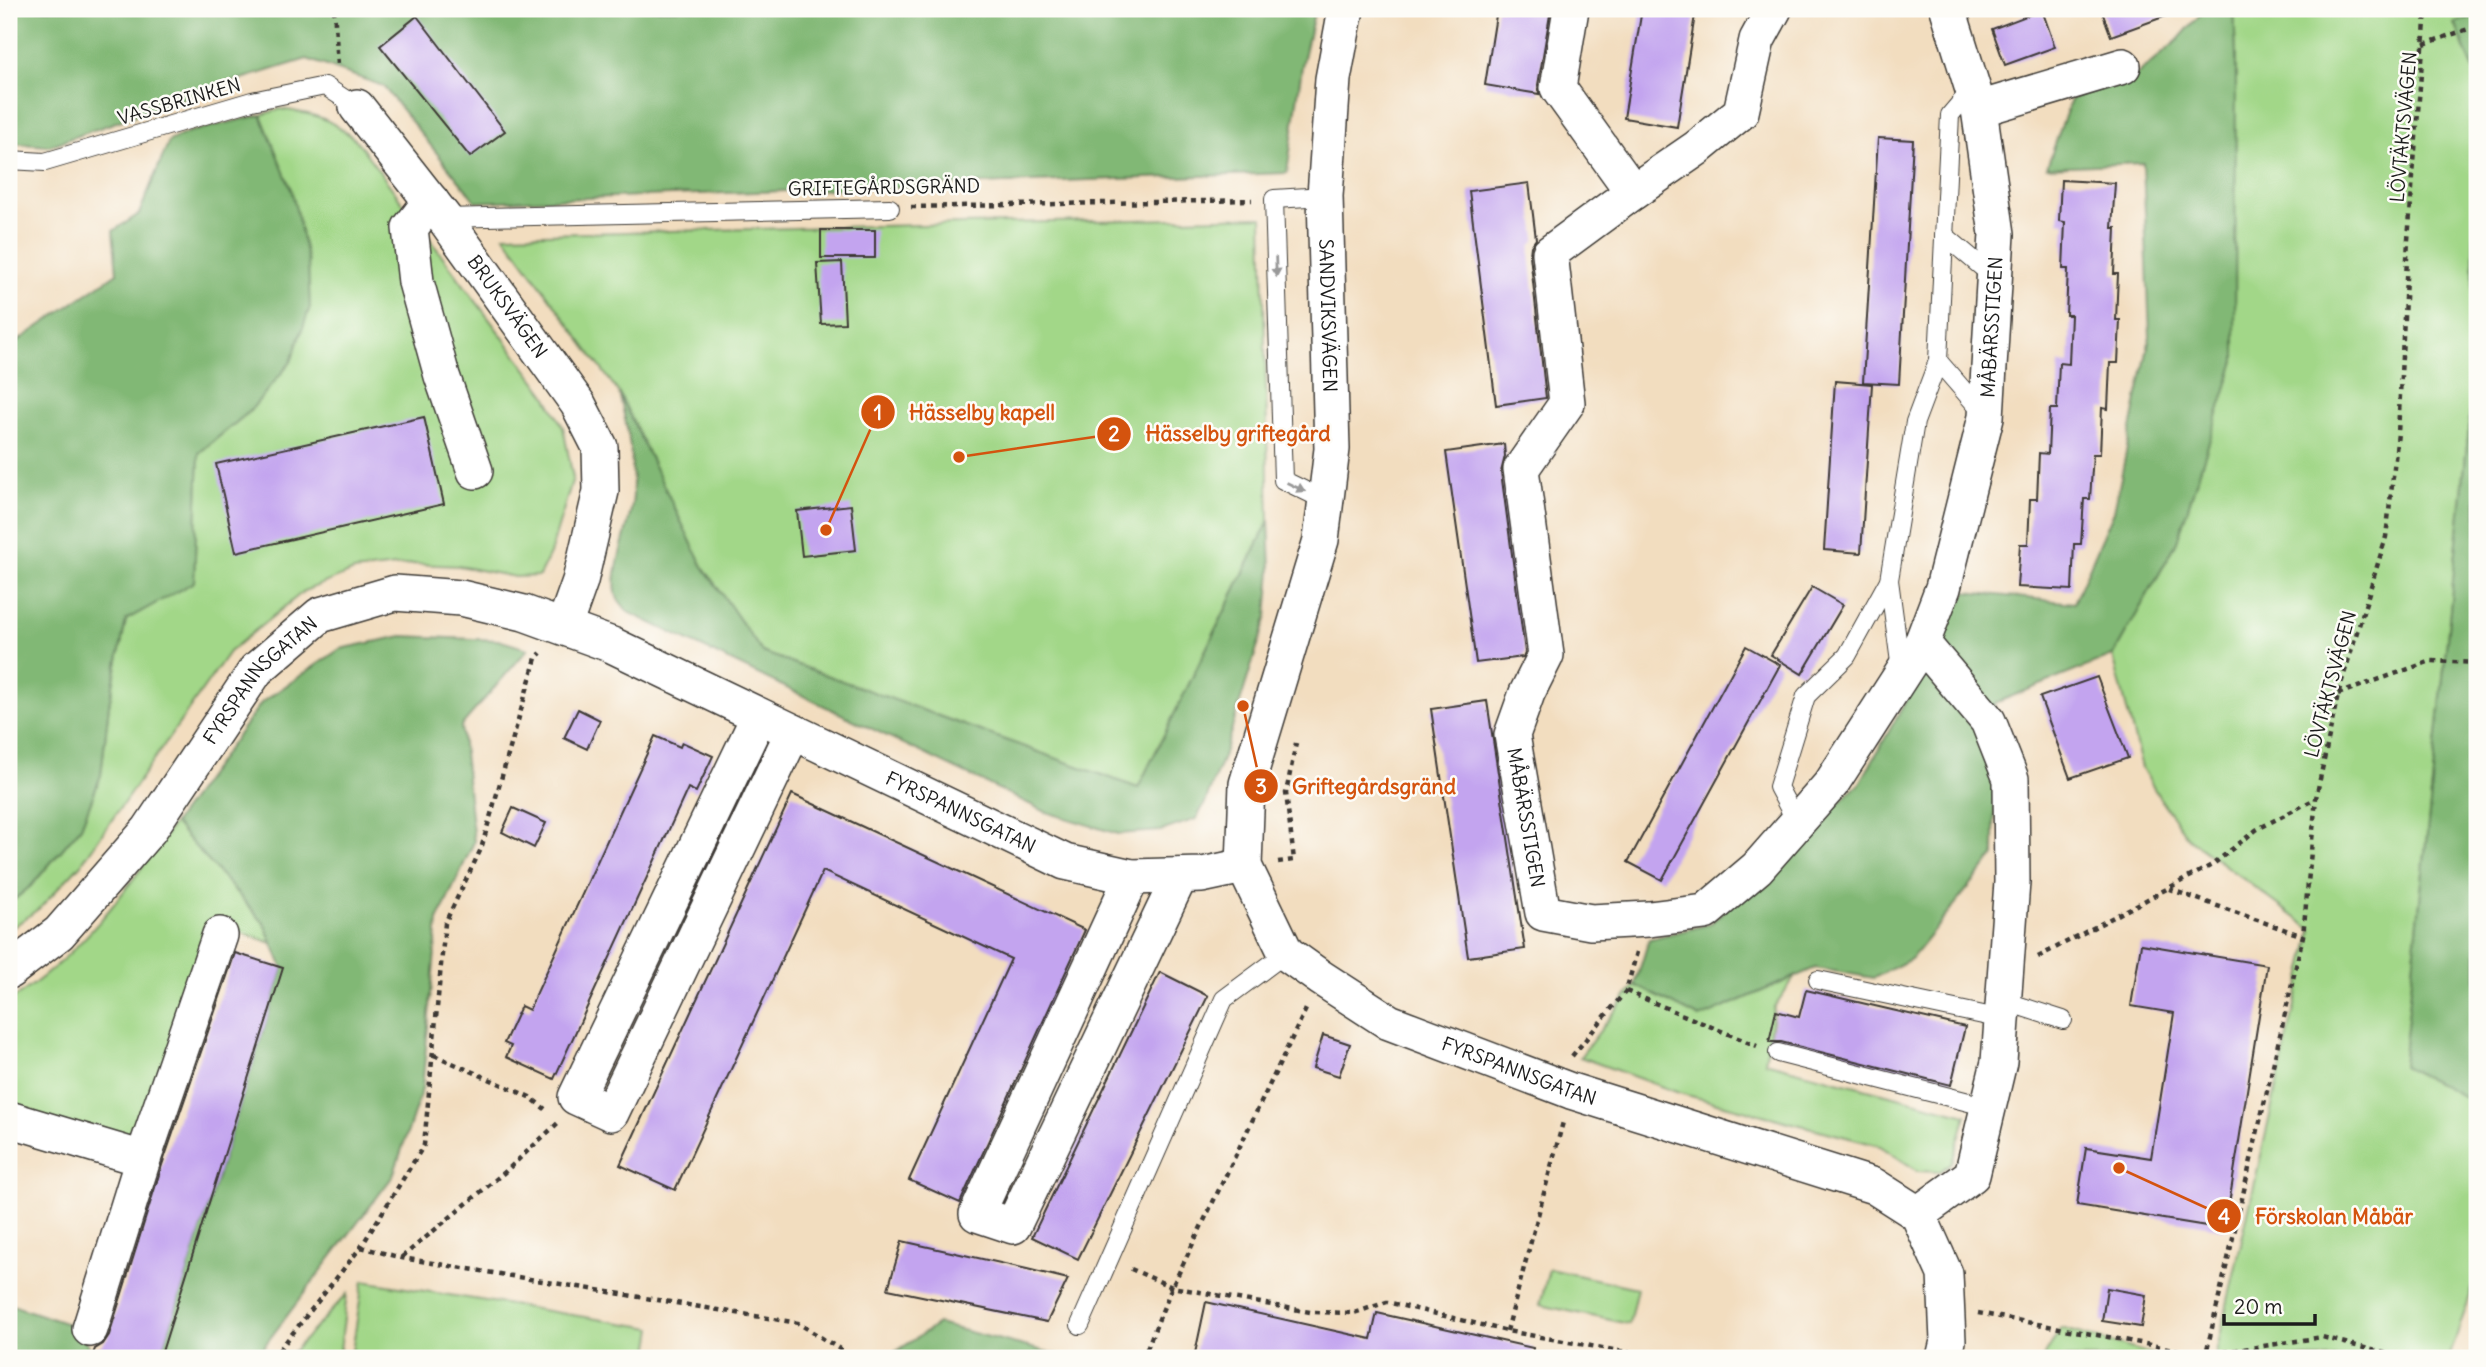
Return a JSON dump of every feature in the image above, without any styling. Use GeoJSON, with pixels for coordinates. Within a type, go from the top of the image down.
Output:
{"type":"FeatureCollection","features":[{"type":"Feature","properties":{"kind":"street","name":"SANDVIKSVÄGEN"},"geometry":{"type":"LineString","coordinates":[[1244,866],[1247,784],[1321,540],[1326,501],[1332,421],[1325,197],[1333,79],[1346,9]]}},
{"type":"Feature","properties":{"kind":"street"},"geometry":{"type":"LineString","coordinates":[[1571,9],[1558,88],[1633,192]]}},
{"type":"Feature","properties":{"kind":"street","name":"MÅBÄRSSTIGEN"},"geometry":{"type":"LineString","coordinates":[[1774,9],[1757,40],[1741,112],[1697,148],[1550,253],[1567,403],[1521,469],[1546,654],[1527,693],[1512,735],[1544,913],[1591,922],[1705,912],[1757,868],[1831,784],[1922,643],[1943,588],[1986,417],[1996,279],[1997,234],[1976,99],[1948,9]]}},
{"type":"Feature","properties":{"kind":"street"},"geometry":{"type":"LineString","coordinates":[[1976,99],[2123,66]]}},
{"type":"Feature","properties":{"kind":"street","name":"BRUKSVÄGEN"},"geometry":{"type":"LineString","coordinates":[[357,107],[437,209],[578,404],[600,447],[601,491],[580,581],[564,626]]}},
{"type":"Feature","properties":{"kind":"street"},"geometry":{"type":"LineString","coordinates":[[437,209],[410,228],[416,282],[442,376],[475,471]]}},
{"type":"Feature","properties":{"kind":"street","name":"FYRSPANNSGATAN"},"geometry":{"type":"LineString","coordinates":[[9,971],[59,933],[149,830],[256,670],[320,615],[396,593],[461,598],[564,626],[612,645],[1065,862],[1132,877],[1202,875],[1244,866],[1286,953],[1389,1022],[1571,1091],[1874,1186],[1918,1214]]}},
{"type":"Feature","properties":{"kind":"street"},"geometry":{"type":"LineString","coordinates":[[1922,643],[1988,721],[2011,779],[2012,882],[1999,1062],[1972,1175],[1918,1214],[1945,1275],[1948,1341],[1944,1358]]}},
{"type":"Feature","properties":{"kind":"street"},"geometry":{"type":"LineString","coordinates":[[760,716],[576,1097],[611,1113],[793,732]]}},
{"type":"Feature","properties":{"kind":"street"},"geometry":{"type":"LineString","coordinates":[[1132,877],[977,1214],[1013,1226],[1180,876]]}},
{"type":"Feature","properties":{"kind":"street"},"geometry":{"type":"LineString","coordinates":[[90,1329],[143,1159],[220,935]]}},
{"type":"Feature","properties":{"kind":"street"},"geometry":{"type":"LineString","coordinates":[[9,1119],[143,1159]]}},
{"type":"Feature","properties":{"kind":"lane","name":"VASSBRINKEN"},"geometry":{"type":"LineString","coordinates":[[9,160],[45,162],[252,101],[325,86],[357,107]]}},
{"type":"Feature","properties":{"kind":"lane"},"geometry":{"type":"LineString","coordinates":[[1902,676],[1889,580],[1915,422],[1938,361],[1950,115],[1976,99]]}},
{"type":"Feature","properties":{"kind":"lane"},"geometry":{"type":"LineString","coordinates":[[1325,197],[1273,199],[1283,480],[1326,501]]}},
{"type":"Feature","properties":{"kind":"lane","name":"GRIFTEGÅRDSGRÄND"},"geometry":{"type":"LineString","coordinates":[[437,209],[890,208]]}},
{"type":"Feature","properties":{"kind":"lane"},"geometry":{"type":"LineString","coordinates":[[1944,235],[1996,279]]}},
{"type":"Feature","properties":{"kind":"lane"},"geometry":{"type":"LineString","coordinates":[[1938,361],[1986,417]]}},
{"type":"Feature","properties":{"kind":"lane"},"geometry":{"type":"LineString","coordinates":[[1797,823],[1778,787],[1807,696],[1847,656],[1889,580]]}},
{"type":"Feature","properties":{"kind":"lane"},"geometry":{"type":"LineString","coordinates":[[1080,1325],[1224,999],[1286,953]]}},
{"type":"Feature","properties":{"kind":"lane"},"geometry":{"type":"LineString","coordinates":[[1818,980],[2004,998],[2063,1020]]}},
{"type":"Feature","properties":{"kind":"lane"},"geometry":{"type":"LineString","coordinates":[[1777,1053],[1988,1107]]}},
{"type":"Feature","properties":{"kind":"path"},"geometry":{"type":"LineString","coordinates":[[334,9],[338,69],[357,107]]}},
{"type":"Feature","properties":{"kind":"path","name":"LÖVTÄKTSVÄGEN"},"geometry":{"type":"LineString","coordinates":[[2205,1357],[2303,936],[2316,798],[2338,694],[2386,537],[2398,433],[2408,240],[2426,9]]}},
{"type":"Feature","properties":{"kind":"path"},"geometry":{"type":"LineString","coordinates":[[2424,44],[2477,26]]}},
{"type":"Feature","properties":{"kind":"path","name":"GRIFTEGÅRDSGRÄND"},"geometry":{"type":"LineString","coordinates":[[890,208],[1273,199]]}},
{"type":"Feature","properties":{"kind":"path"},"geometry":{"type":"LineString","coordinates":[[273,1358],[361,1247],[424,1145],[445,923],[481,849],[536,658],[564,626]]}},
{"type":"Feature","properties":{"kind":"path"},"geometry":{"type":"LineString","coordinates":[[2338,694],[2431,661],[2477,663]]}},
{"type":"Feature","properties":{"kind":"path"},"geometry":{"type":"LineString","coordinates":[[2004,998],[2169,889],[2212,864],[2256,830],[2316,798]]}},
{"type":"Feature","properties":{"kind":"path"},"geometry":{"type":"LineString","coordinates":[[2169,889],[2303,936]]}},
{"type":"Feature","properties":{"kind":"path"},"geometry":{"type":"LineString","coordinates":[[1572,1056],[1626,992],[1633,963]]}},
{"type":"Feature","properties":{"kind":"path"},"geometry":{"type":"LineString","coordinates":[[1143,1358],[1172,1287],[1321,978]]}},
{"type":"Feature","properties":{"kind":"path"},"geometry":{"type":"LineString","coordinates":[[1626,992],[1777,1053]]}},
{"type":"Feature","properties":{"kind":"path"},"geometry":{"type":"LineString","coordinates":[[401,1258],[506,1171],[560,1122],[530,1097],[434,1055]]}},
{"type":"Feature","properties":{"kind":"path"},"geometry":{"type":"LineString","coordinates":[[1507,1331],[1571,1091]]}},
{"type":"Feature","properties":{"kind":"path"},"geometry":{"type":"LineString","coordinates":[[361,1247],[401,1258],[798,1323],[854,1358]]}},
{"type":"Feature","properties":{"kind":"path"},"geometry":{"type":"LineString","coordinates":[[1109,1260],[1172,1287],[1310,1312],[1354,1313],[1387,1302],[1507,1331],[1659,1358]]}},
{"type":"Feature","properties":{"kind":"path"},"geometry":{"type":"LineString","coordinates":[[1946,1307],[2205,1357],[2322,1337],[2403,1358]]}},
{"type":"Feature","properties":{"kind":"green space"},"geometry":{"type":"Polygon","coordinates":[[[9,9],[1315,9],[1302,66],[1287,173],[476,202],[383,86],[307,59],[206,90],[49,146],[9,143],[9,9]]]}},
{"type":"Feature","properties":{"kind":"green space"},"geometry":{"type":"Polygon","coordinates":[[[2205,9],[2234,9],[2235,361],[2177,542],[2113,656],[1995,703],[1994,856],[1911,959],[1874,978],[1815,968],[1700,1018],[1635,985],[1649,939],[1710,924],[1860,783],[1967,592],[2074,603],[2114,511],[2150,337],[2143,163],[2047,167],[2071,99],[2138,74],[2178,40],[2205,9]]]}},
{"type":"Feature","properties":{"kind":"green space"},"geometry":{"type":"Polygon","coordinates":[[[2234,9],[2477,9],[2477,15],[2455,24],[2477,77],[2471,406],[2403,1066],[2477,1103],[2477,1275],[2449,1358],[2215,1358],[2312,930],[2188,838],[2142,768],[2113,656],[2177,542],[2236,56],[2234,9]]]}},
{"type":"Feature","properties":{"kind":"green space"},"geometry":{"type":"Polygon","coordinates":[[[2477,15],[2477,77],[2455,23],[2477,15]]]}},
{"type":"Feature","properties":{"kind":"green space"},"geometry":{"type":"Polygon","coordinates":[[[2477,77],[2477,1103],[2403,1066],[2471,406],[2477,77]]]}},
{"type":"Feature","properties":{"kind":"green space"},"geometry":{"type":"Polygon","coordinates":[[[280,109],[321,118],[356,140],[545,394],[563,427],[573,478],[550,554],[539,576],[515,577],[459,566],[413,564],[354,571],[304,591],[229,652],[81,864],[41,907],[9,930],[9,904],[32,885],[81,827],[101,775],[109,705],[126,620],[194,582],[199,453],[250,411],[292,192],[261,115],[280,109]]]}},
{"type":"Feature","properties":{"kind":"green space"},"geometry":{"type":"Polygon","coordinates":[[[261,115],[292,192],[308,262],[310,307],[291,362],[250,411],[199,453],[194,582],[126,620],[109,705],[101,775],[81,827],[32,885],[9,904],[9,347],[117,273],[113,231],[139,214],[169,141],[189,132],[261,115]]]}},
{"type":"Feature","properties":{"kind":"green space"},"geometry":{"type":"Polygon","coordinates":[[[1262,217],[1269,521],[1138,788],[762,652],[702,565],[619,393],[504,235],[1262,217]]]}},
{"type":"Feature","properties":{"kind":"green space"},"geometry":{"type":"Polygon","coordinates":[[[619,393],[702,565],[762,652],[1138,788],[1269,521],[1271,570],[1267,616],[1223,757],[1196,819],[1161,831],[1118,834],[1046,812],[628,612],[618,599],[615,588],[633,494],[629,443],[619,393]]]}},
{"type":"Feature","properties":{"kind":"green space"},"geometry":{"type":"Polygon","coordinates":[[[402,636],[498,640],[528,649],[461,726],[474,842],[438,920],[422,1089],[393,1176],[255,1358],[160,1358],[283,968],[264,923],[174,823],[262,702],[340,649],[402,636]]]}},
{"type":"Feature","properties":{"kind":"green space"},"geometry":{"type":"Polygon","coordinates":[[[174,823],[264,923],[272,943],[215,923],[137,1142],[9,1110],[9,1001],[35,983],[80,943],[120,897],[174,823]]]}},
{"type":"Feature","properties":{"kind":"green space"},"geometry":{"type":"Polygon","coordinates":[[[1795,977],[1774,1007],[1765,1062],[1966,1115],[1952,1162],[1939,1172],[1918,1171],[1880,1146],[1679,1093],[1580,1057],[1635,985],[1700,1018],[1795,977]]]}},
{"type":"Feature","properties":{"kind":"green space"},"geometry":{"type":"Polygon","coordinates":[[[1549,1269],[1637,1288],[1629,1324],[1540,1305],[1549,1269]]]}},
{"type":"Feature","properties":{"kind":"green space"},"geometry":{"type":"Polygon","coordinates":[[[363,1281],[653,1328],[648,1358],[351,1358],[363,1281]]]}},
{"type":"Feature","properties":{"kind":"green space"},"geometry":{"type":"Polygon","coordinates":[[[347,1294],[339,1358],[287,1358],[347,1294]]]}},
{"type":"Feature","properties":{"kind":"green space"},"geometry":{"type":"Polygon","coordinates":[[[9,1304],[77,1327],[93,1354],[108,1358],[9,1358],[9,1304]]]}},
{"type":"Feature","properties":{"kind":"green space"},"geometry":{"type":"Polygon","coordinates":[[[938,1324],[1071,1358],[886,1358],[938,1324]]]}},
{"type":"Feature","properties":{"kind":"green space"},"geometry":{"type":"Polygon","coordinates":[[[2061,1328],[2165,1358],[2043,1358],[2061,1328]]]}},
{"type":"Feature","properties":{"kind":"building"},"geometry":{"type":"Polygon","coordinates":[[[1497,9],[1551,9],[1538,85],[1539,94],[1485,85],[1497,9]]]}},
{"type":"Feature","properties":{"kind":"building"},"geometry":{"type":"Polygon","coordinates":[[[1642,9],[1696,9],[1677,127],[1624,118],[1642,9]]]}},
{"type":"Feature","properties":{"kind":"building"},"geometry":{"type":"Polygon","coordinates":[[[2101,9],[2177,9],[2177,12],[2111,36],[2101,9]]]}},
{"type":"Feature","properties":{"kind":"building"},"geometry":{"type":"Polygon","coordinates":[[[2042,10],[2055,47],[2005,65],[1992,29],[2042,10]]]}},
{"type":"Feature","properties":{"kind":"building"},"geometry":{"type":"Polygon","coordinates":[[[417,16],[505,131],[470,157],[380,46],[417,16]]]}},
{"type":"Feature","properties":{"kind":"building"},"geometry":{"type":"Polygon","coordinates":[[[1878,138],[1913,140],[1899,384],[1863,382],[1878,138]]]}},
{"type":"Feature","properties":{"kind":"building"},"geometry":{"type":"Polygon","coordinates":[[[2061,180],[2115,183],[2112,228],[2116,228],[2114,274],[2118,274],[2116,320],[2120,320],[2118,363],[2110,363],[2108,409],[2102,408],[2100,454],[2093,454],[2090,499],[2084,499],[2081,544],[2074,544],[2072,590],[2017,587],[2020,544],[2028,544],[2030,499],[2037,499],[2039,453],[2048,454],[2050,409],[2057,409],[2059,363],[2069,364],[2071,315],[2066,315],[2068,269],[2063,269],[2065,222],[2059,221],[2061,180]]]}},
{"type":"Feature","properties":{"kind":"building"},"geometry":{"type":"Polygon","coordinates":[[[1529,183],[1536,239],[1531,246],[1530,255],[1546,398],[1496,405],[1469,191],[1529,183]]]}},
{"type":"Feature","properties":{"kind":"building"},"geometry":{"type":"Polygon","coordinates":[[[821,230],[875,230],[875,258],[821,258],[821,230]]]}},
{"type":"Feature","properties":{"kind":"building"},"geometry":{"type":"Polygon","coordinates":[[[842,262],[845,323],[821,324],[817,263],[842,262]]]}},
{"type":"Feature","properties":{"kind":"building"},"geometry":{"type":"Polygon","coordinates":[[[1835,381],[1872,384],[1861,553],[1824,550],[1835,381]]]}},
{"type":"Feature","properties":{"kind":"building"},"geometry":{"type":"Polygon","coordinates":[[[424,417],[444,504],[236,552],[216,464],[424,417]]]}},
{"type":"Feature","properties":{"kind":"building"},"geometry":{"type":"Polygon","coordinates":[[[1504,444],[1505,456],[1501,472],[1525,652],[1523,657],[1476,663],[1446,452],[1504,444]]]}},
{"type":"Feature","properties":{"kind":"building"},"geometry":{"type":"Polygon","coordinates":[[[851,505],[856,550],[802,556],[797,511],[851,505]]]}},
{"type":"Feature","properties":{"kind":"building"},"geometry":{"type":"Polygon","coordinates":[[[1812,587],[1843,605],[1802,674],[1771,655],[1812,587]]]}},
{"type":"Feature","properties":{"kind":"building"},"geometry":{"type":"Polygon","coordinates":[[[1746,646],[1780,665],[1662,880],[1628,862],[1746,646]]]}},
{"type":"Feature","properties":{"kind":"building"},"geometry":{"type":"Polygon","coordinates":[[[2097,677],[2128,758],[2070,778],[2040,697],[2097,677]]]}},
{"type":"Feature","properties":{"kind":"building"},"geometry":{"type":"Polygon","coordinates":[[[1487,701],[1525,949],[1468,957],[1431,709],[1487,701]]]}},
{"type":"Feature","properties":{"kind":"building"},"geometry":{"type":"Polygon","coordinates":[[[578,709],[600,720],[587,749],[564,738],[578,709]]]}},
{"type":"Feature","properties":{"kind":"building"},"geometry":{"type":"Polygon","coordinates":[[[655,736],[680,747],[682,742],[713,756],[696,792],[688,788],[554,1079],[506,1057],[511,1046],[504,1043],[521,1006],[529,1010],[655,736]]]}},
{"type":"Feature","properties":{"kind":"building"},"geometry":{"type":"Polygon","coordinates":[[[792,794],[1085,930],[960,1203],[909,1180],[1011,959],[823,871],[675,1190],[620,1165],[792,794]]]}},
{"type":"Feature","properties":{"kind":"building"},"geometry":{"type":"Polygon","coordinates":[[[513,808],[546,823],[534,848],[502,832],[513,808]]]}},
{"type":"Feature","properties":{"kind":"building"},"geometry":{"type":"Polygon","coordinates":[[[2141,944],[2267,965],[2225,1229],[2077,1205],[2086,1148],[2151,1158],[2174,1013],[2131,1006],[2141,944]]]}},
{"type":"Feature","properties":{"kind":"building"},"geometry":{"type":"Polygon","coordinates":[[[235,953],[283,968],[160,1358],[108,1358],[93,1354],[109,1335],[162,1165],[235,953]]]}},
{"type":"Feature","properties":{"kind":"building"},"geometry":{"type":"Polygon","coordinates":[[[1160,972],[1208,996],[1078,1259],[1032,1237],[1160,972]]]}},
{"type":"Feature","properties":{"kind":"building"},"geometry":{"type":"Polygon","coordinates":[[[1806,990],[1965,1027],[1951,1085],[1781,1042],[1769,1042],[1776,1011],[1799,1017],[1806,990]]]}},
{"type":"Feature","properties":{"kind":"building"},"geometry":{"type":"Polygon","coordinates":[[[1323,1035],[1350,1044],[1339,1076],[1313,1068],[1323,1035]]]}},
{"type":"Feature","properties":{"kind":"building"},"geometry":{"type":"Polygon","coordinates":[[[902,1241],[1068,1279],[1047,1322],[888,1289],[902,1241]]]}},
{"type":"Feature","properties":{"kind":"building"},"geometry":{"type":"Polygon","coordinates":[[[2107,1288],[2146,1295],[2141,1327],[2102,1321],[2107,1288]]]}},
{"type":"Feature","properties":{"kind":"building"},"geometry":{"type":"Polygon","coordinates":[[[1206,1302],[1371,1339],[1377,1313],[1533,1348],[1532,1358],[1194,1358],[1206,1302]]]}},
{"type":"Feature","properties":{"kind":"place","name":"Hässelby griftegård"},"geometry":{"type":"Point","coordinates":[959,457]}},
{"type":"Feature","properties":{"kind":"place","name":"Hässelby kapell"},"geometry":{"type":"Point","coordinates":[826,530]}},
{"type":"Feature","properties":{"kind":"place","name":"Griftegårdsgränd"},"geometry":{"type":"Point","coordinates":[1243,706]}},
{"type":"Feature","properties":{"kind":"place","name":"Förskolan Måbär"},"geometry":{"type":"Point","coordinates":[2119,1168]}}]}
